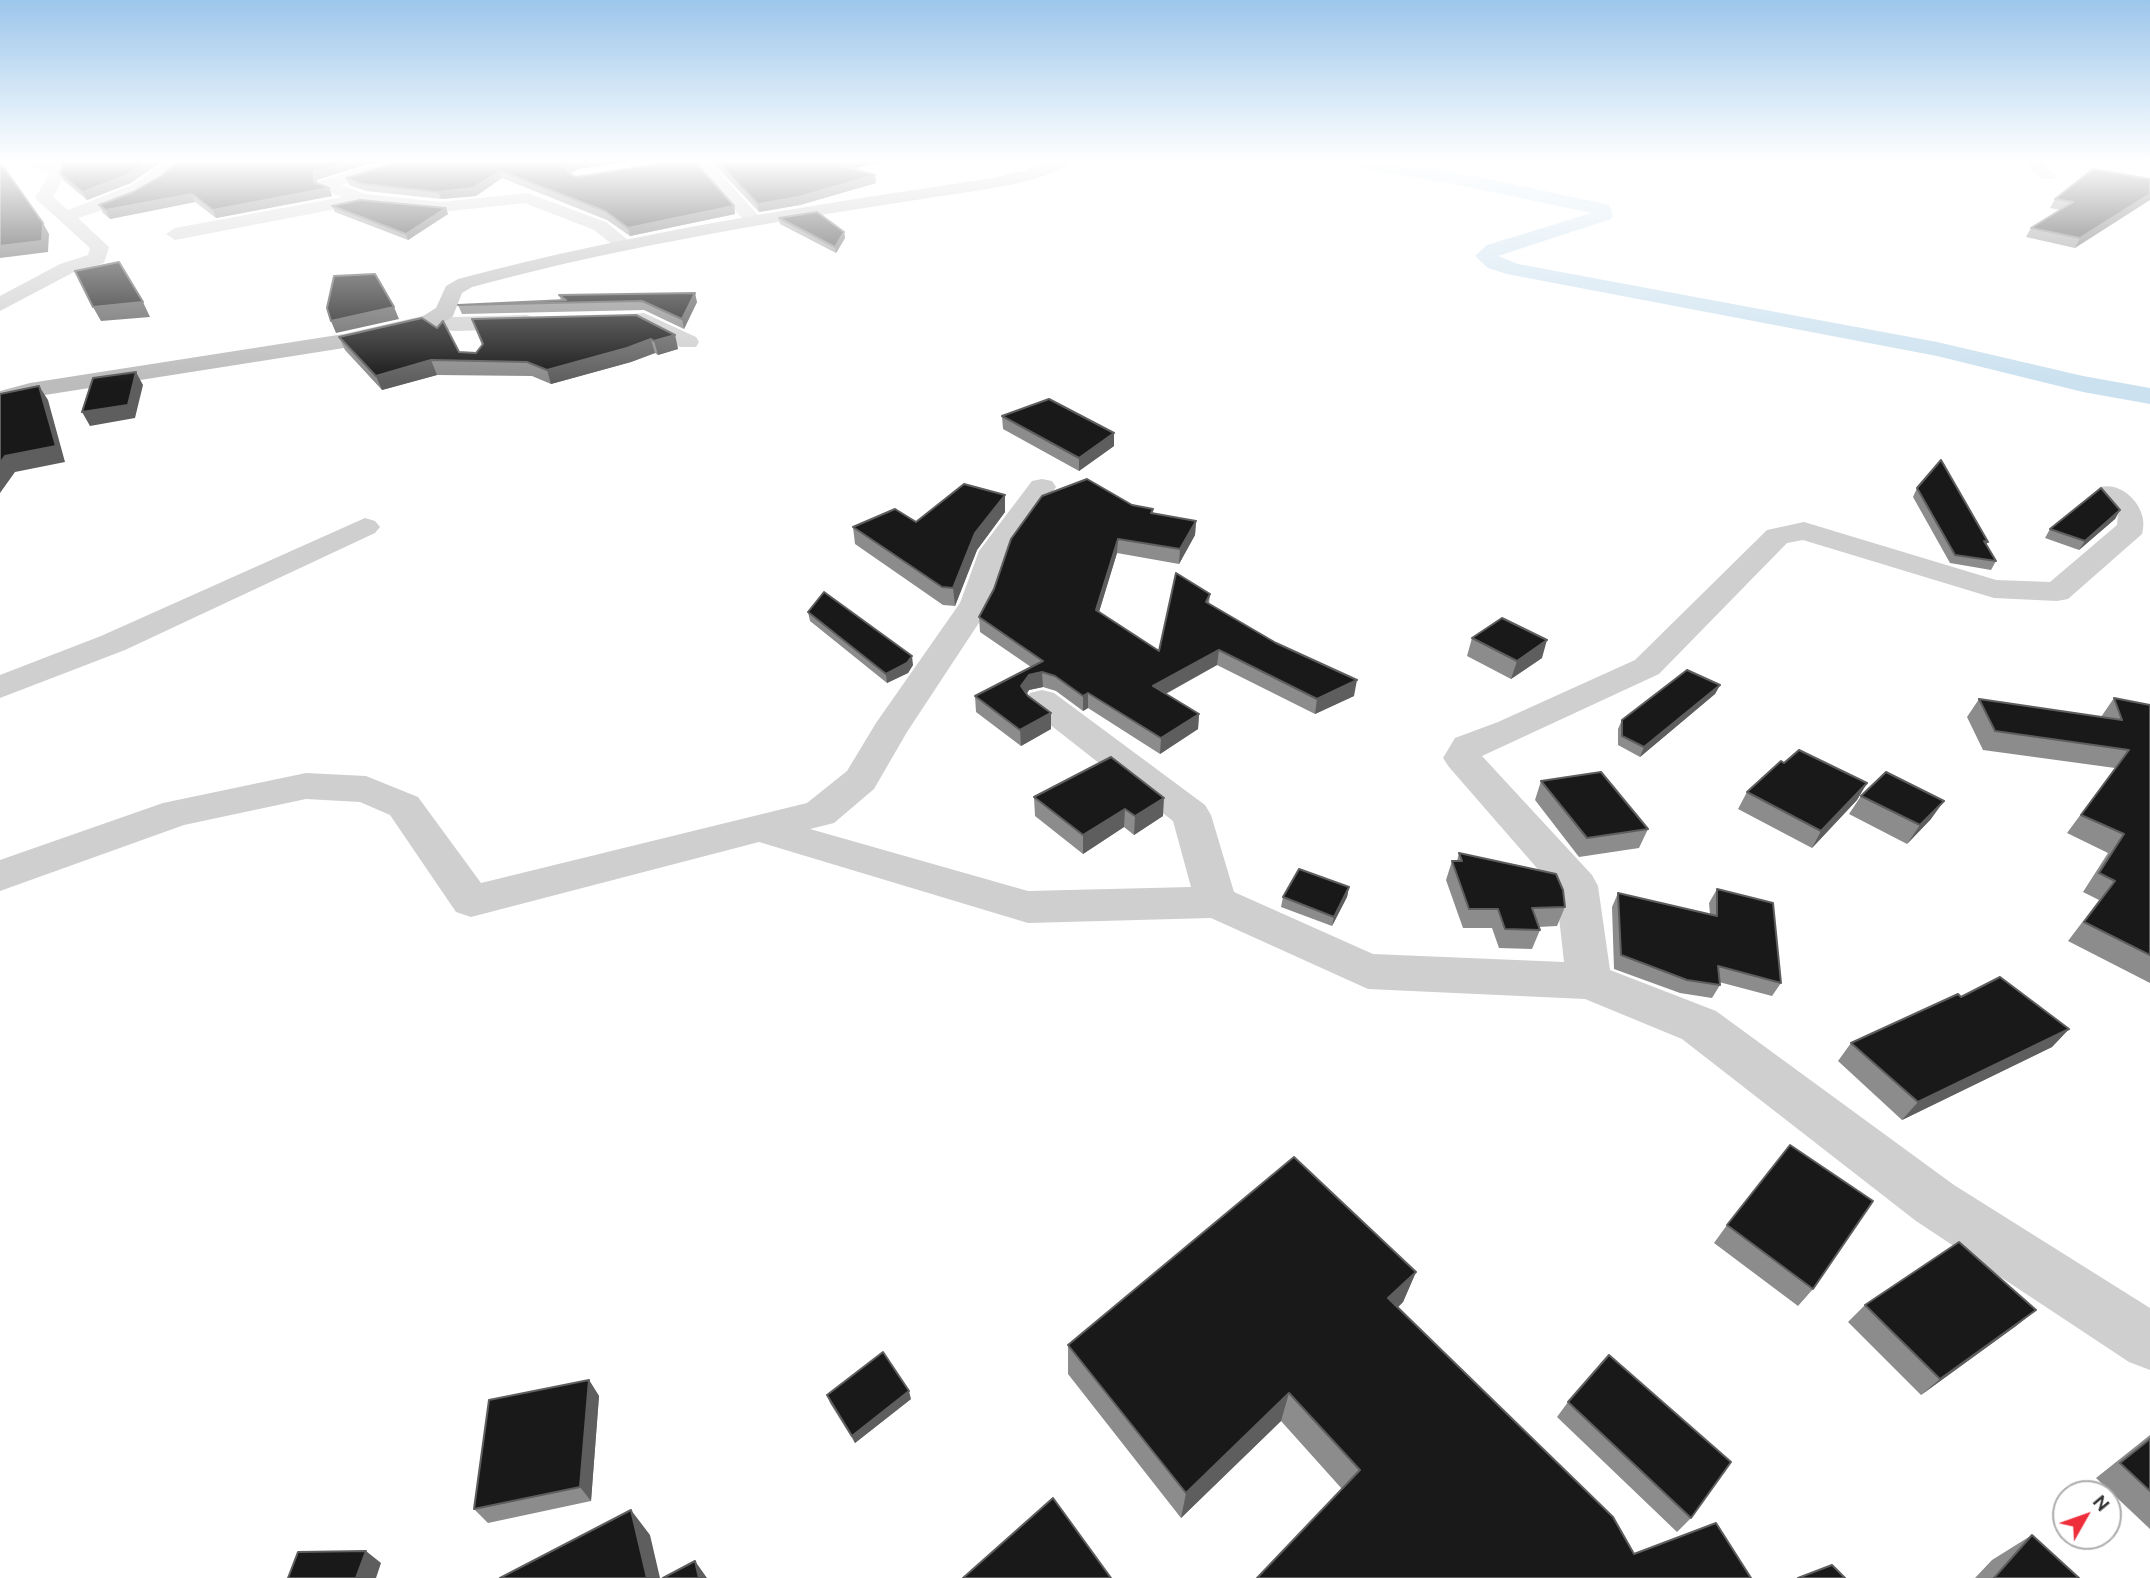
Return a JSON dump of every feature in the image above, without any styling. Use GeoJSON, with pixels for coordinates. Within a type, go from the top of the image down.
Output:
{"type":"FeatureCollection","features":[{"type":"Feature","properties":{"kind":"street"},"geometry":{"type":"LineString","coordinates":[[0,305],[67,268],[97,258],[100,247],[86,235]]}},
{"type":"Feature","properties":{"kind":"street"},"geometry":{"type":"LineString","coordinates":[[611,235],[625,245]]}},
{"type":"Feature","properties":{"kind":"street"},"geometry":{"type":"LineString","coordinates":[[430,321],[444,311],[453,290],[465,283],[543,262],[678,235]]}},
{"type":"Feature","properties":{"kind":"street"},"geometry":{"type":"LineString","coordinates":[[604,320],[644,320],[688,342]]}},
{"type":"Feature","properties":{"kind":"street"},"geometry":{"type":"LineString","coordinates":[[0,398],[30,390],[344,341],[430,321],[454,324],[549,322]]}},
{"type":"Feature","properties":{"kind":"street"},"geometry":{"type":"LineString","coordinates":[[454,324],[466,337],[470,348]]}},
{"type":"Feature","properties":{"kind":"street"},"geometry":{"type":"LineString","coordinates":[[0,391],[30,390]]}},
{"type":"Feature","properties":{"kind":"street"},"geometry":{"type":"LineString","coordinates":[[0,876],[177,813],[306,786],[366,789],[404,806],[471,901],[820,813],[861,780],[889,731],[976,603],[994,551],[1042,487]]}},
{"type":"Feature","properties":{"kind":"street"},"geometry":{"type":"LineString","coordinates":[[1589,981],[1577,886],[1462,758],[1468,747],[1647,667],[1777,536],[1804,531],[1994,589],[2057,592],[2132,528],[2132,510],[2110,493]]}},
{"type":"Feature","properties":{"kind":"street"},"geometry":{"type":"LineString","coordinates":[[0,687],[113,643],[365,527]]}},
{"type":"Feature","properties":{"kind":"street"},"geometry":{"type":"LineString","coordinates":[[1042,701],[1191,815],[1216,902]]}},
{"type":"Feature","properties":{"kind":"street"},"geometry":{"type":"LineString","coordinates":[[758,828],[1028,907],[1216,902],[1368,971],[1589,981],[1699,1025],[1935,1203],[2150,1341]]}},
{"type":"Feature","properties":{"kind":"building"},"geometry":{"type":"Polygon","coordinates":[[[0,235],[42,235],[42,241],[0,246],[0,235]]]}},
{"type":"Feature","properties":{"kind":"building"},"geometry":{"type":"Polygon","coordinates":[[[811,235],[842,235],[835,247],[811,235]]]}},
{"type":"Feature","properties":{"kind":"building"},"geometry":{"type":"Polygon","coordinates":[[[2064,235],[2085,235],[2080,238],[2064,235]]]}},
{"type":"Feature","properties":{"kind":"building"},"geometry":{"type":"Polygon","coordinates":[[[119,262],[143,302],[93,307],[75,271],[119,262]]]}},
{"type":"Feature","properties":{"kind":"building"},"geometry":{"type":"Polygon","coordinates":[[[375,274],[394,307],[331,321],[327,308],[334,276],[375,274]]]}},
{"type":"Feature","properties":{"kind":"building"},"geometry":{"type":"Polygon","coordinates":[[[695,293],[682,319],[642,301],[458,305],[566,300],[559,295],[695,293]]]}},
{"type":"Feature","properties":{"kind":"building"},"geometry":{"type":"Polygon","coordinates":[[[636,315],[675,335],[654,341],[651,339],[547,370],[527,362],[431,360],[376,376],[339,337],[422,318],[437,328],[443,321],[459,352],[476,353],[483,344],[472,319],[636,315]]]}},
{"type":"Feature","properties":{"kind":"building"},"geometry":{"type":"Polygon","coordinates":[[[136,372],[128,405],[82,412],[93,378],[136,372]]]}},
{"type":"Feature","properties":{"kind":"building"},"geometry":{"type":"Polygon","coordinates":[[[39,386],[56,446],[5,456],[0,463],[0,394],[39,386]]]}},
{"type":"Feature","properties":{"kind":"building"},"geometry":{"type":"Polygon","coordinates":[[[1049,399],[1114,433],[1079,458],[1002,416],[1049,399]]]}},
{"type":"Feature","properties":{"kind":"building"},"geometry":{"type":"Polygon","coordinates":[[[1941,460],[1996,561],[1955,555],[1917,488],[1941,460]]]}},
{"type":"Feature","properties":{"kind":"building"},"geometry":{"type":"Polygon","coordinates":[[[1087,479],[1132,505],[1153,509],[1151,513],[1196,521],[1180,549],[1118,539],[1096,610],[1159,651],[1176,573],[1210,594],[1206,602],[1276,643],[1357,680],[1317,699],[1219,650],[1153,686],[1199,714],[1161,738],[1088,693],[1083,696],[1055,676],[1042,672],[1029,675],[1021,686],[1028,696],[1051,713],[1020,730],[975,696],[1043,661],[979,617],[994,589],[1011,539],[1042,496],[1087,479]]]}},
{"type":"Feature","properties":{"kind":"building"},"geometry":{"type":"Polygon","coordinates":[[[964,484],[1005,495],[975,533],[953,588],[942,587],[853,527],[895,509],[916,522],[964,484]]]}},
{"type":"Feature","properties":{"kind":"building"},"geometry":{"type":"Polygon","coordinates":[[[2101,488],[2120,510],[2085,541],[2050,529],[2101,488]]]}},
{"type":"Feature","properties":{"kind":"building"},"geometry":{"type":"Polygon","coordinates":[[[824,592],[912,656],[907,663],[886,674],[808,612],[824,592]]]}},
{"type":"Feature","properties":{"kind":"building"},"geometry":{"type":"Polygon","coordinates":[[[1502,618],[1547,640],[1517,661],[1472,638],[1502,618]]]}},
{"type":"Feature","properties":{"kind":"building"},"geometry":{"type":"Polygon","coordinates":[[[1687,670],[1720,685],[1644,747],[1622,736],[1622,720],[1687,670]]]}},
{"type":"Feature","properties":{"kind":"building"},"geometry":{"type":"Polygon","coordinates":[[[2114,698],[2150,705],[2150,955],[2084,922],[2115,881],[2099,873],[2124,834],[2081,815],[2129,750],[1995,731],[1979,699],[2122,720],[2114,698]]]}},
{"type":"Feature","properties":{"kind":"building"},"geometry":{"type":"Polygon","coordinates":[[[1799,750],[1867,783],[1821,831],[1747,792],[1781,761],[1784,763],[1799,750]]]}},
{"type":"Feature","properties":{"kind":"building"},"geometry":{"type":"Polygon","coordinates":[[[1111,757],[1164,798],[1135,816],[1125,809],[1083,835],[1034,797],[1111,757]]]}},
{"type":"Feature","properties":{"kind":"building"},"geometry":{"type":"Polygon","coordinates":[[[1601,772],[1648,829],[1587,838],[1541,781],[1601,772]]]}},
{"type":"Feature","properties":{"kind":"building"},"geometry":{"type":"Polygon","coordinates":[[[1886,772],[1944,801],[1920,825],[1861,796],[1886,772]]]}},
{"type":"Feature","properties":{"kind":"building"},"geometry":{"type":"Polygon","coordinates":[[[1459,853],[1556,874],[1563,890],[1565,907],[1532,908],[1540,930],[1505,929],[1498,909],[1469,909],[1452,861],[1462,861],[1459,853]]]}},
{"type":"Feature","properties":{"kind":"building"},"geometry":{"type":"Polygon","coordinates":[[[1299,869],[1349,887],[1334,917],[1283,897],[1299,869]]]}},
{"type":"Feature","properties":{"kind":"building"},"geometry":{"type":"Polygon","coordinates":[[[1717,889],[1773,903],[1781,983],[1718,966],[1720,985],[1687,980],[1621,955],[1618,893],[1717,916],[1717,889]]]}},
{"type":"Feature","properties":{"kind":"building"},"geometry":{"type":"Polygon","coordinates":[[[2000,977],[2069,1029],[1918,1102],[1851,1043],[1958,994],[1961,997],[2000,977]]]}},
{"type":"Feature","properties":{"kind":"building"},"geometry":{"type":"Polygon","coordinates":[[[1790,1145],[1873,1201],[1813,1289],[1727,1225],[1790,1145]]]}},
{"type":"Feature","properties":{"kind":"building"},"geometry":{"type":"Polygon","coordinates":[[[1294,1157],[1416,1272],[1388,1298],[1613,1517],[1634,1554],[1716,1523],[1751,1578],[1257,1578],[1360,1470],[1289,1393],[1186,1493],[1068,1345],[1294,1157]]]}},
{"type":"Feature","properties":{"kind":"building"},"geometry":{"type":"Polygon","coordinates":[[[1959,1242],[2036,1310],[1940,1379],[1865,1305],[1959,1242]]]}},
{"type":"Feature","properties":{"kind":"building"},"geometry":{"type":"Polygon","coordinates":[[[883,1352],[909,1391],[852,1436],[827,1395],[883,1352]]]}},
{"type":"Feature","properties":{"kind":"building"},"geometry":{"type":"Polygon","coordinates":[[[1609,1355],[1731,1462],[1691,1518],[1568,1402],[1609,1355]]]}},
{"type":"Feature","properties":{"kind":"building"},"geometry":{"type":"Polygon","coordinates":[[[589,1380],[580,1487],[474,1509],[489,1400],[589,1380]]]}},
{"type":"Feature","properties":{"kind":"building"},"geometry":{"type":"Polygon","coordinates":[[[2150,1439],[2150,1491],[2120,1463],[2150,1439]]]}},
{"type":"Feature","properties":{"kind":"building"},"geometry":{"type":"Polygon","coordinates":[[[1053,1498],[1111,1578],[963,1578],[1053,1498]]]}},
{"type":"Feature","properties":{"kind":"building"},"geometry":{"type":"Polygon","coordinates":[[[631,1510],[647,1578],[500,1578],[631,1510]]]}},
{"type":"Feature","properties":{"kind":"building"},"geometry":{"type":"Polygon","coordinates":[[[2032,1535],[2079,1578],[1994,1578],[2032,1535]]]}},
{"type":"Feature","properties":{"kind":"building"},"geometry":{"type":"Polygon","coordinates":[[[366,1551],[356,1578],[288,1578],[298,1552],[366,1551]]]}},
{"type":"Feature","properties":{"kind":"building"},"geometry":{"type":"Polygon","coordinates":[[[695,1561],[699,1578],[663,1578],[695,1561]]]}},
{"type":"Feature","properties":{"kind":"building"},"geometry":{"type":"Polygon","coordinates":[[[1832,1565],[1845,1578],[1798,1578],[1832,1565]]]}},
{"type":"Feature","properties":{"kind":"waterway"},"geometry":{"type":"LineString","coordinates":[[1540,235],[1494,249],[1485,256],[1495,264],[1514,270],[1937,349],[2083,384],[2150,396]]}}]}
